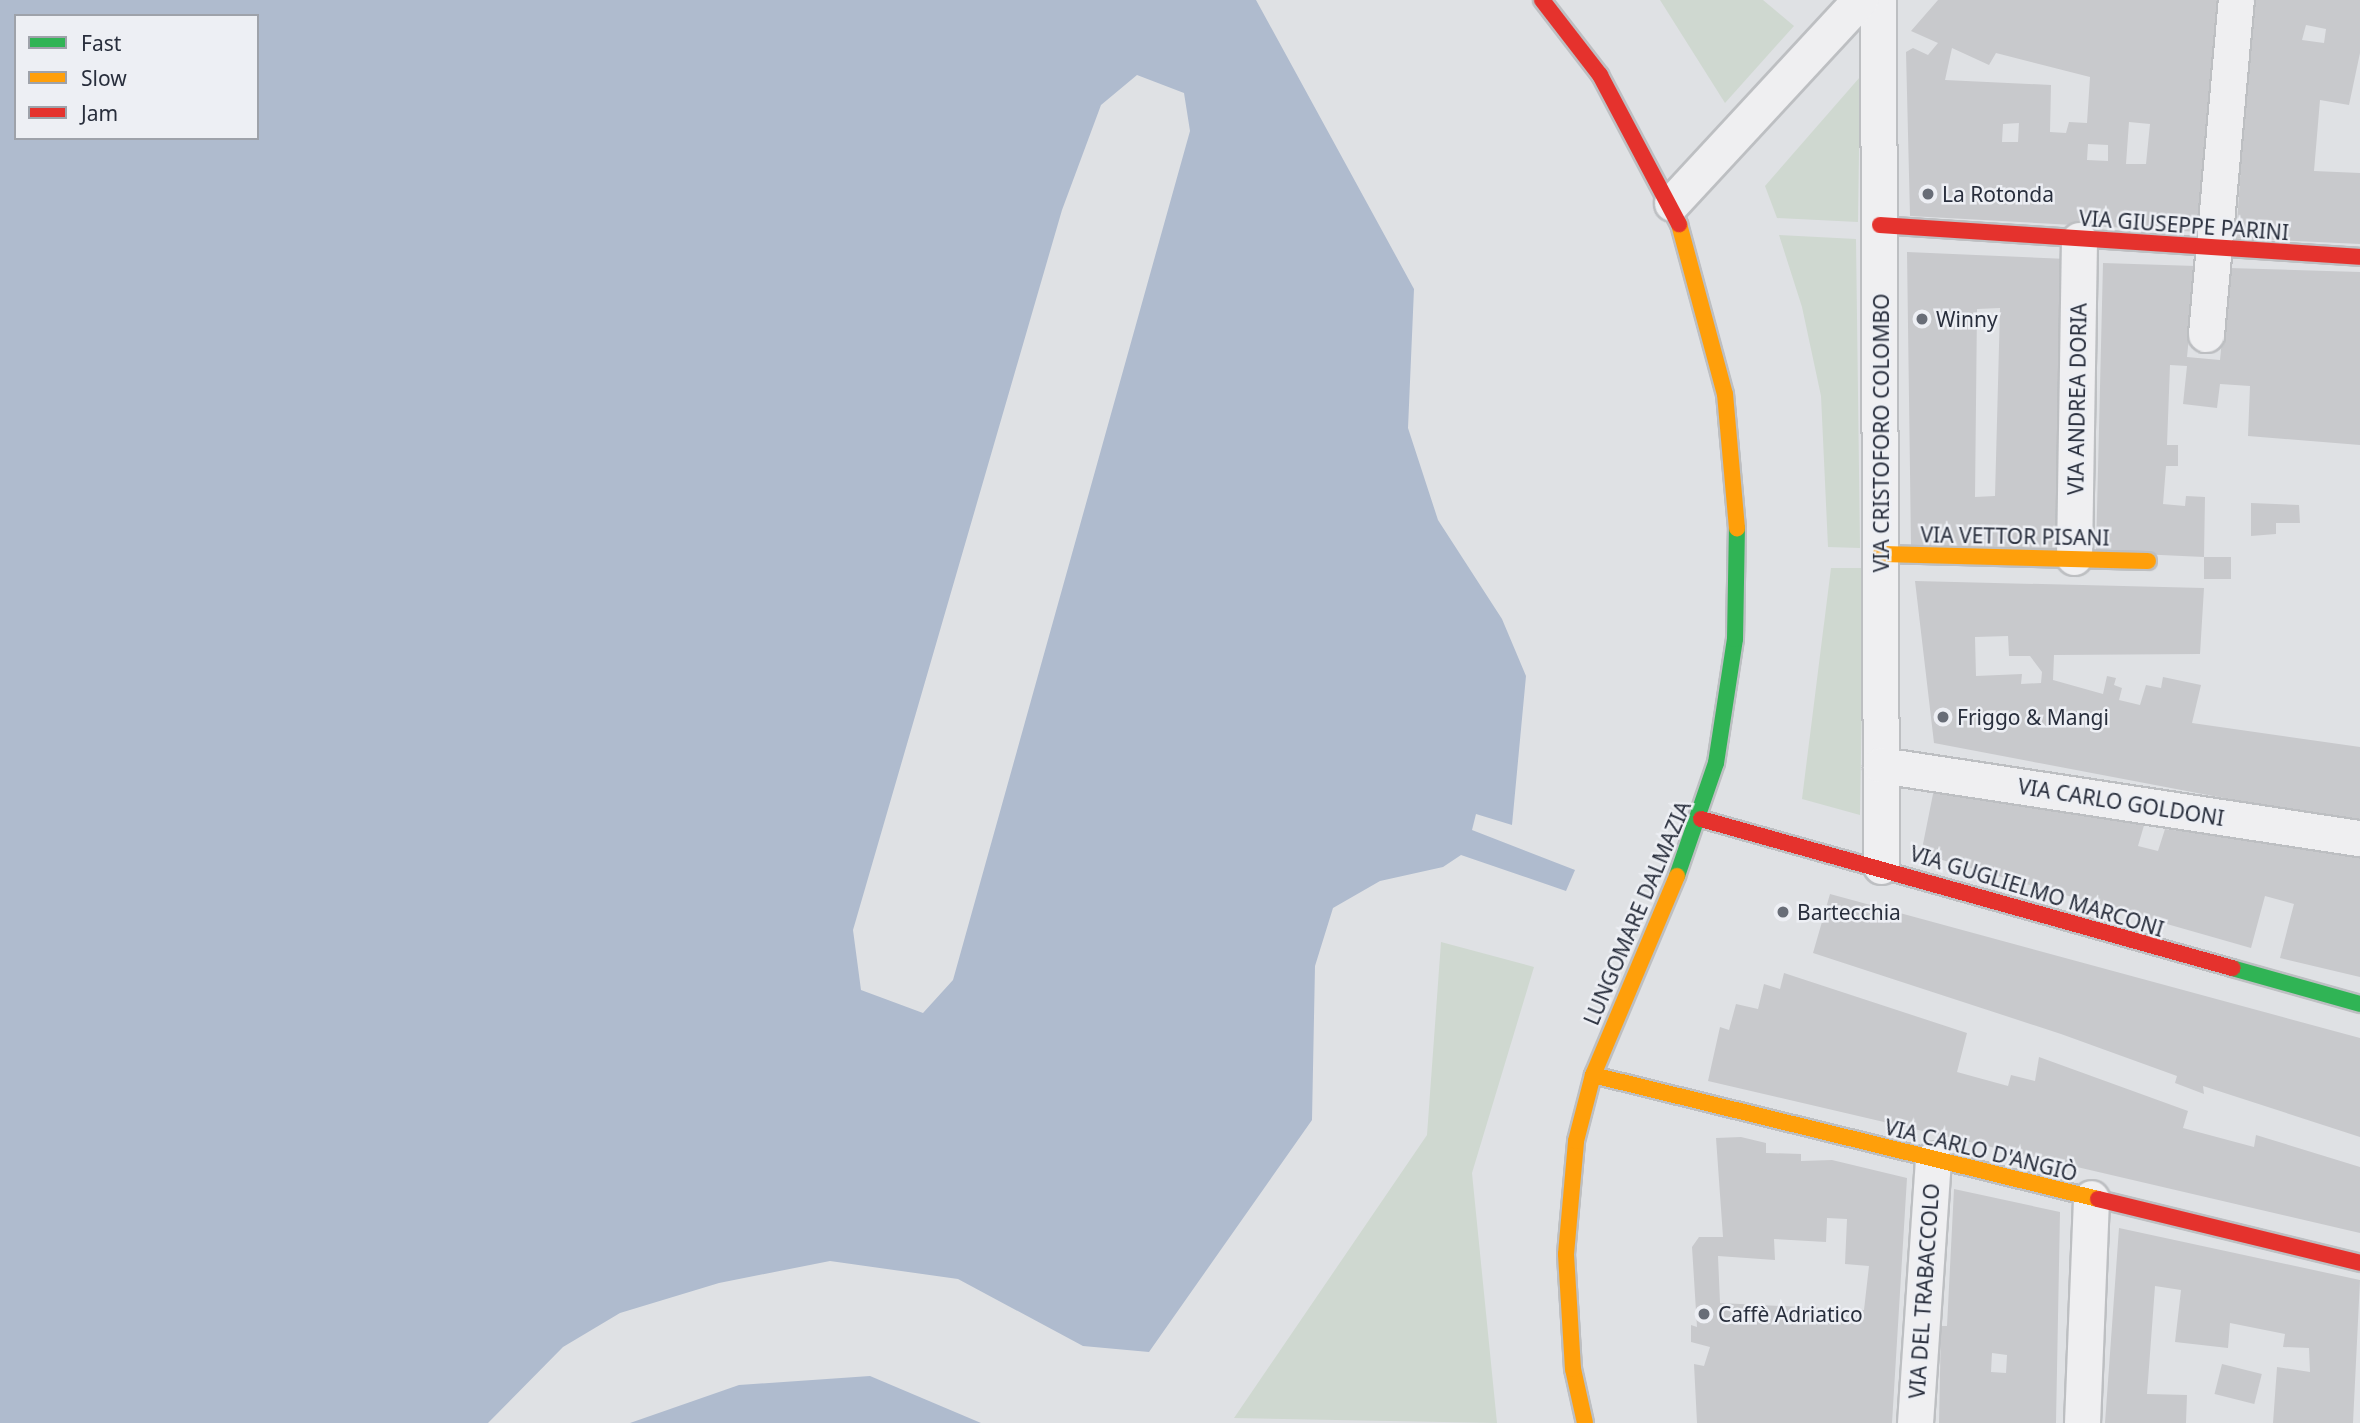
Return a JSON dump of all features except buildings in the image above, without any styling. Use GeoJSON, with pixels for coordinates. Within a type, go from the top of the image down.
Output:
{"type":"FeatureCollection","features":[{"type":"Feature","properties":{"kind":"street","name":"LUNGOMARE DALMAZIA"},"geometry":{"type":"LineString","coordinates":[[1542,0],[1600,75],[1672,203],[1697,277],[1725,394],[1737,520],[1735,639],[1716,763],[1701,819],[1593,1074],[1576,1141],[1566,1254],[1573,1369],[1585,1423]]}},
{"type":"Feature","properties":{"kind":"street"},"geometry":{"type":"LineString","coordinates":[[1672,203],[1860,0]]}},
{"type":"Feature","properties":{"kind":"street","name":"VIA CRISTOFORO COLOMBO"},"geometry":{"type":"LineString","coordinates":[[1878,0],[1881,866]]}},
{"type":"Feature","properties":{"kind":"street"},"geometry":{"type":"LineString","coordinates":[[2206,334],[2236,0]]}},
{"type":"Feature","properties":{"kind":"street","name":"VIA GIUSEPPE PARINI"},"geometry":{"type":"LineString","coordinates":[[1880,225],[2360,257]]}},
{"type":"Feature","properties":{"kind":"street","name":"VIA ANDREA DORIA"},"geometry":{"type":"LineString","coordinates":[[2074,557],[2079,240]]}},
{"type":"Feature","properties":{"kind":"street","name":"VIA VETTOR PISANI"},"geometry":{"type":"LineString","coordinates":[[1881,554],[2148,561]]}},
{"type":"Feature","properties":{"kind":"street","name":"VIA CARLO GOLDONI"},"geometry":{"type":"LineString","coordinates":[[1881,765],[2360,838]]}},
{"type":"Feature","properties":{"kind":"street","name":"VIA GUGLIELMO MARCONI"},"geometry":{"type":"LineString","coordinates":[[1701,819],[1881,866],[2360,1004]]}},
{"type":"Feature","properties":{"kind":"street","name":"VIA CARLO D'ANGIÒ"},"geometry":{"type":"LineString","coordinates":[[1593,1074],[1933,1160],[2360,1263]]}},
{"type":"Feature","properties":{"kind":"street","name":"VIA DEL TRABACCOLO"},"geometry":{"type":"LineString","coordinates":[[1915,1423],[1933,1160]]}},
{"type":"Feature","properties":{"kind":"street"},"geometry":{"type":"LineString","coordinates":[[2082,1423],[2091,1198]]}},
{"type":"Feature","properties":{"kind":"shaded area"},"geometry":{"type":"Polygon","coordinates":[[[1660,0],[1763,0],[1794,26],[1725,103],[1660,0]]]}},
{"type":"Feature","properties":{"kind":"shaded area"},"geometry":{"type":"Polygon","coordinates":[[[1860,77],[1858,222],[1777,218],[1765,186],[1860,77]]]}},
{"type":"Feature","properties":{"kind":"shaded area"},"geometry":{"type":"Polygon","coordinates":[[[1779,235],[1856,239],[1860,548],[1828,547],[1821,396],[1802,307],[1779,235]]]}},
{"type":"Feature","properties":{"kind":"shaded area"},"geometry":{"type":"Polygon","coordinates":[[[1831,568],[1864,568],[1860,815],[1802,799],[1831,568]]]}},
{"type":"Feature","properties":{"kind":"shaded area"},"geometry":{"type":"Polygon","coordinates":[[[1441,942],[1534,967],[1472,1173],[1497,1423],[1234,1418],[1427,1135],[1441,942]]]}},
{"type":"Feature","properties":{"kind":"water"},"geometry":{"type":"Polygon","coordinates":[[[0,0],[1256,0],[1414,289],[1408,428],[1438,520],[1502,619],[1526,676],[1512,825],[1476,814],[1472,830],[1575,870],[1566,891],[1461,855],[1443,867],[1380,881],[1333,908],[1315,966],[1312,1120],[1149,1352],[1083,1346],[958,1279],[830,1261],[719,1283],[620,1313],[563,1347],[488,1423],[0,1423],[0,0]],[[1137,75],[1101,105],[1062,210],[853,930],[861,990],[923,1013],[953,980],[1190,131],[1184,93],[1137,75]]]}},
{"type":"Feature","properties":{"kind":"water"},"geometry":{"type":"Polygon","coordinates":[[[870,1376],[981,1423],[630,1423],[739,1385],[870,1376]]]}},
{"type":"Feature","properties":{"kind":"traffic: fast"},"geometry":{"type":"LineString","coordinates":[[1677,876],[1716,763],[1735,639],[1737,528]]}},
{"type":"Feature","properties":{"kind":"traffic: fast"},"geometry":{"type":"LineString","coordinates":[[2232,968],[2360,1004]]}},
{"type":"Feature","properties":{"kind":"traffic: slow"},"geometry":{"type":"LineString","coordinates":[[1679,224],[1725,394],[1737,528]]}},
{"type":"Feature","properties":{"kind":"traffic: slow"},"geometry":{"type":"LineString","coordinates":[[1881,554],[2148,561]]}},
{"type":"Feature","properties":{"kind":"traffic: slow"},"geometry":{"type":"LineString","coordinates":[[1585,1423],[1573,1369],[1566,1254],[1576,1141],[1593,1075],[1677,876]]}},
{"type":"Feature","properties":{"kind":"traffic: slow"},"geometry":{"type":"LineString","coordinates":[[1593,1075],[2098,1199]]}},
{"type":"Feature","properties":{"kind":"traffic: jam"},"geometry":{"type":"LineString","coordinates":[[1542,0],[1600,75],[1679,224]]}},
{"type":"Feature","properties":{"kind":"traffic: jam"},"geometry":{"type":"LineString","coordinates":[[1880,225],[2360,257]]}},
{"type":"Feature","properties":{"kind":"traffic: jam"},"geometry":{"type":"LineString","coordinates":[[1701,819],[2232,968]]}},
{"type":"Feature","properties":{"kind":"traffic: jam"},"geometry":{"type":"LineString","coordinates":[[2098,1199],[2360,1263]]}},
{"type":"Feature","properties":{"kind":"place","name":"La Rotonda"},"geometry":{"type":"Point","coordinates":[1928,194]}},
{"type":"Feature","properties":{"kind":"place","name":"Winny"},"geometry":{"type":"Point","coordinates":[1922,319]}},
{"type":"Feature","properties":{"kind":"place","name":"Friggo & Mangi"},"geometry":{"type":"Point","coordinates":[1943,717]}},
{"type":"Feature","properties":{"kind":"place","name":"Bartecchia"},"geometry":{"type":"Point","coordinates":[1783,912]}},
{"type":"Feature","properties":{"kind":"place","name":"Caffè Adriatico"},"geometry":{"type":"Point","coordinates":[1704,1314]}}]}
